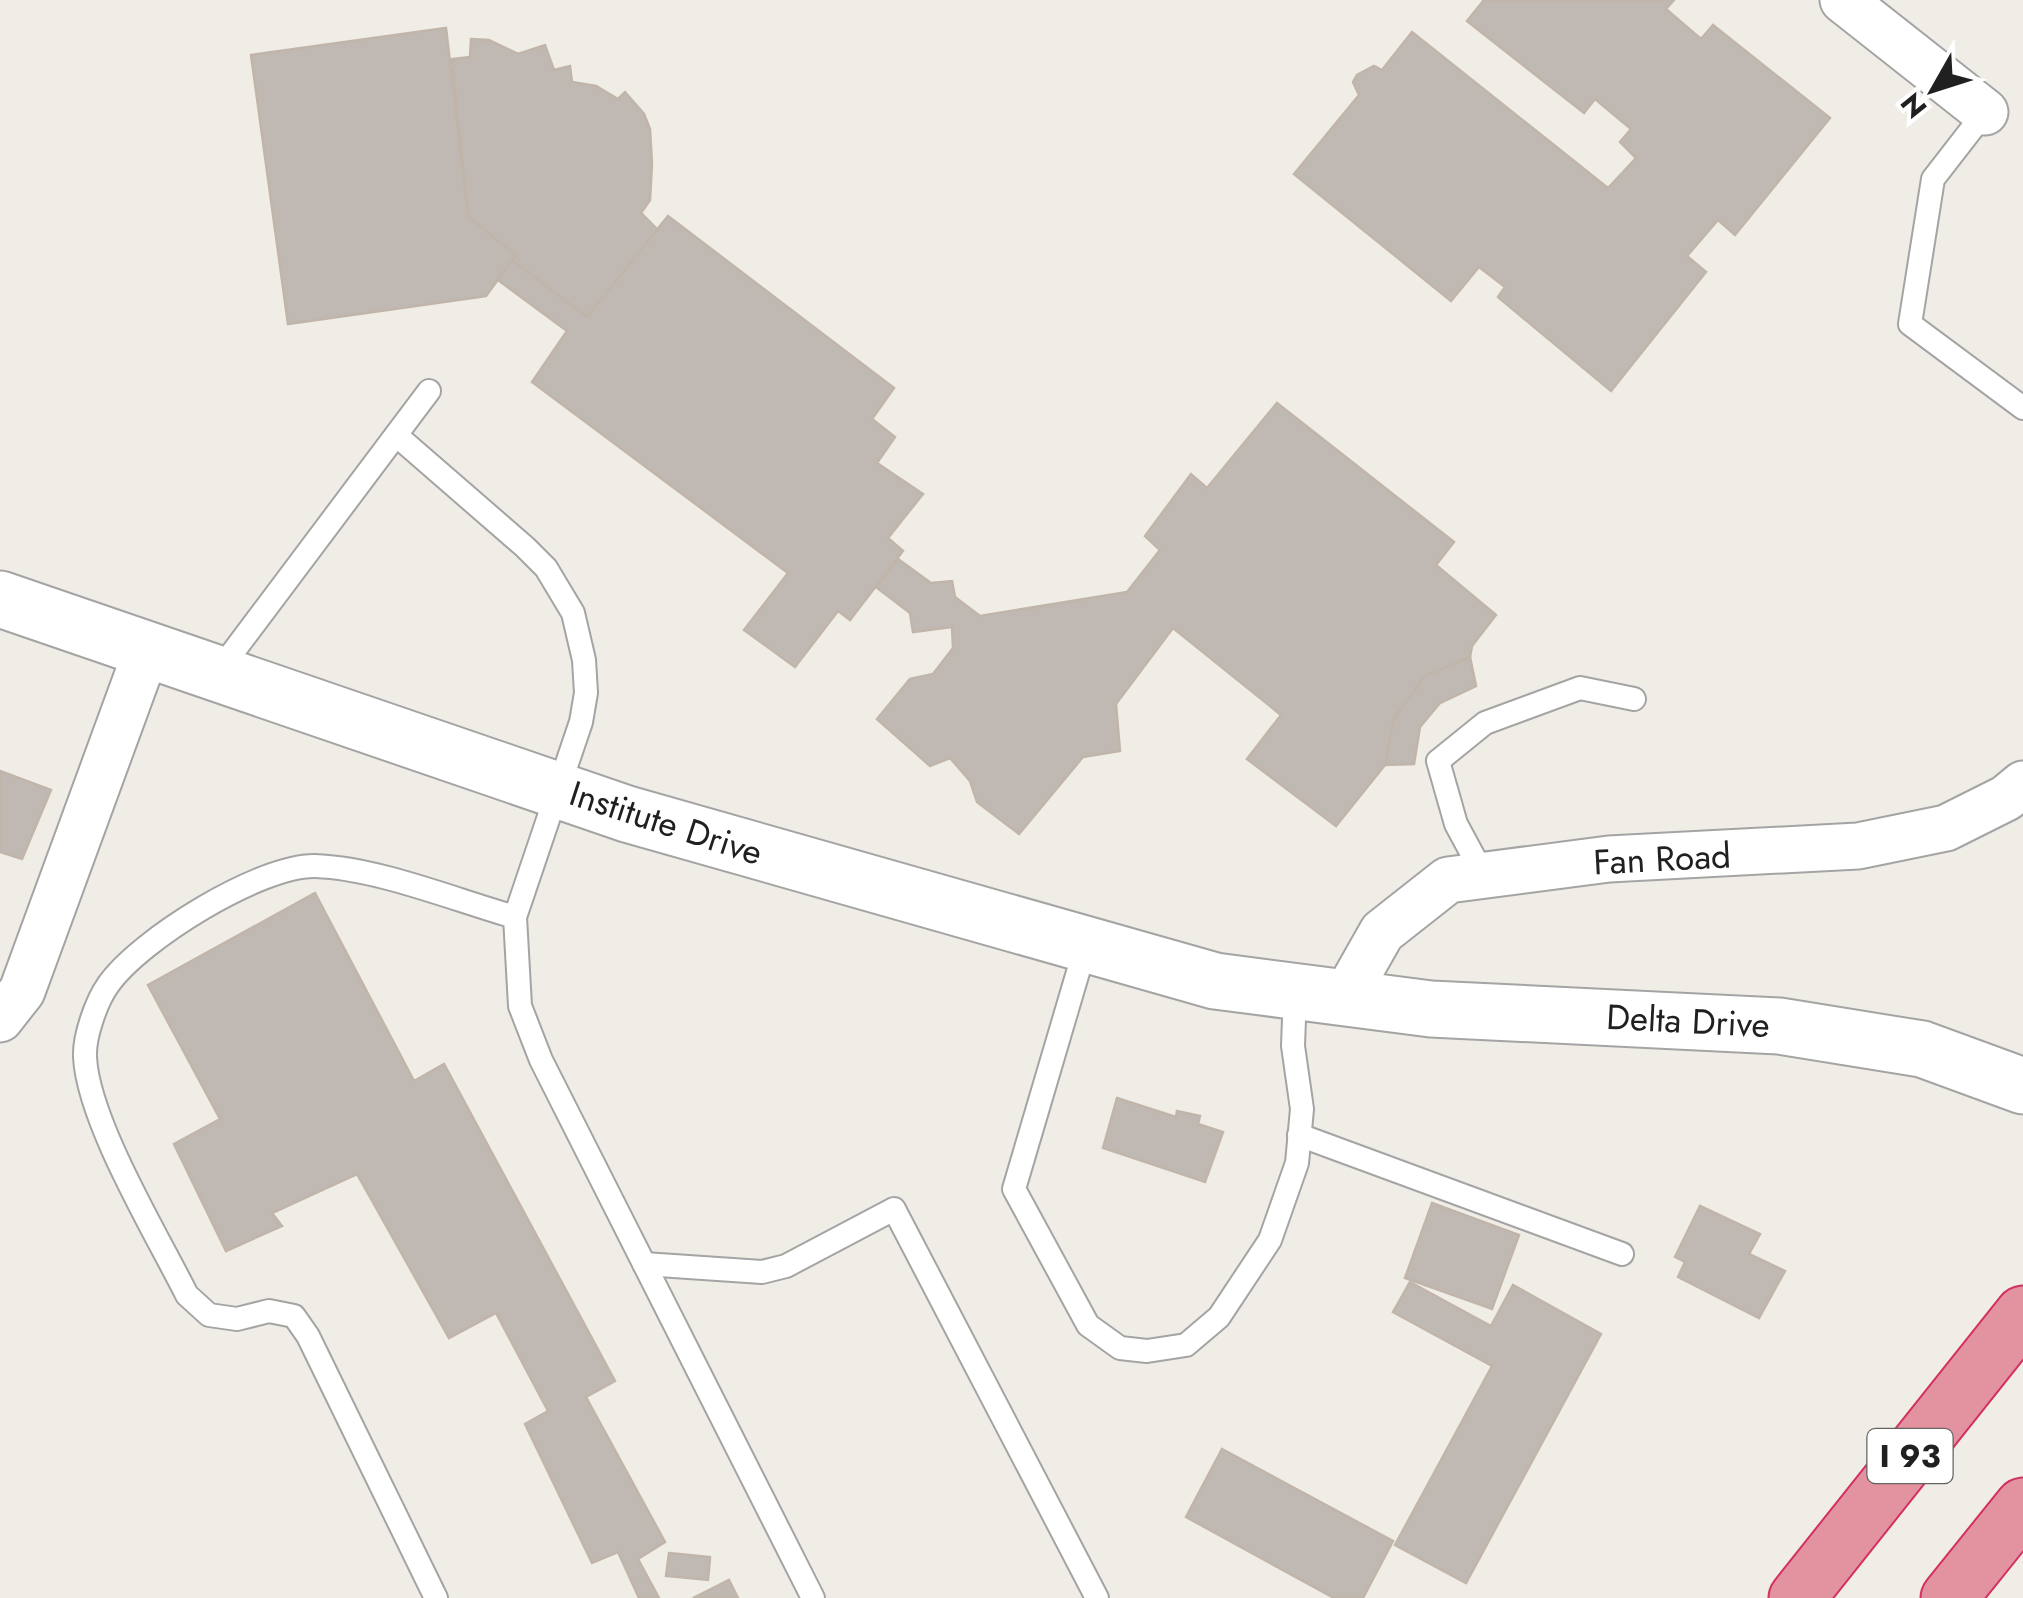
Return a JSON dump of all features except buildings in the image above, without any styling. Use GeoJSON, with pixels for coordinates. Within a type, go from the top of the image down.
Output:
{"type":"FeatureCollection","features":[{"type":"Feature","properties":{"kind":"highway","name":"I 93"},"geometry":{"type":"LineString","coordinates":[[1798,1598],[2023,1314]]}},
{"type":"Feature","properties":{"kind":"highway"},"geometry":{"type":"LineString","coordinates":[[1949,1598],[2023,1506]]}},
{"type":"Feature","properties":{"kind":"street"},"geometry":{"type":"LineString","coordinates":[[1843,0],[1985,112]]}},
{"type":"Feature","properties":{"kind":"street","name":"Institute Drive"},"geometry":{"type":"LineString","coordinates":[[0,599],[627,814],[1214,980],[1320,995]]}},
{"type":"Feature","properties":{"kind":"street"},"geometry":{"type":"LineString","coordinates":[[0,1019],[22,991],[148,647]]}},
{"type":"Feature","properties":{"kind":"street","name":"Fan Road"},"geometry":{"type":"LineString","coordinates":[[1320,995],[1382,932],[1448,880],[1609,860],[1858,846],[1946,828],[2006,798],[2023,784]]}},
{"type":"Feature","properties":{"kind":"street","name":"Delta Drive"},"geometry":{"type":"LineString","coordinates":[[1320,995],[1432,1008],[1779,1026],[1922,1048],[2023,1086]]}},
{"type":"Feature","properties":{"kind":"lane"},"geometry":{"type":"LineString","coordinates":[[1985,112],[1933,179],[1910,324],[2023,408]]}},
{"type":"Feature","properties":{"kind":"lane"},"geometry":{"type":"LineString","coordinates":[[218,672],[429,391]]}},
{"type":"Feature","properties":{"kind":"lane"},"geometry":{"type":"LineString","coordinates":[[396,435],[536,558],[574,613],[586,693],[577,738],[515,917],[520,1006],[644,1264],[814,1598]]}},
{"type":"Feature","properties":{"kind":"lane"},"geometry":{"type":"LineString","coordinates":[[1484,876],[1456,824],[1438,761],[1486,723],[1580,688],[1634,699]]}},
{"type":"Feature","properties":{"kind":"lane"},"geometry":{"type":"LineString","coordinates":[[436,1598],[308,1336],[294,1316],[269,1311],[237,1319],[209,1315],[187,1295],[106,1132],[89,1085],[84,1054],[106,987],[129,962],[155,940],[232,892],[284,870],[311,866],[343,868],[515,917]]}},
{"type":"Feature","properties":{"kind":"lane"},"geometry":{"type":"LineString","coordinates":[[1086,945],[1014,1189],[1088,1325],[1120,1348],[1147,1351],[1186,1345],[1219,1317],[1270,1240],[1297,1162],[1302,1110],[1293,1046],[1320,995]]}},
{"type":"Feature","properties":{"kind":"lane"},"geometry":{"type":"LineString","coordinates":[[1300,1136],[1622,1254]]}},
{"type":"Feature","properties":{"kind":"lane"},"geometry":{"type":"LineString","coordinates":[[644,1264],[762,1272],[786,1266],[894,1209],[1097,1598]]}}]}
